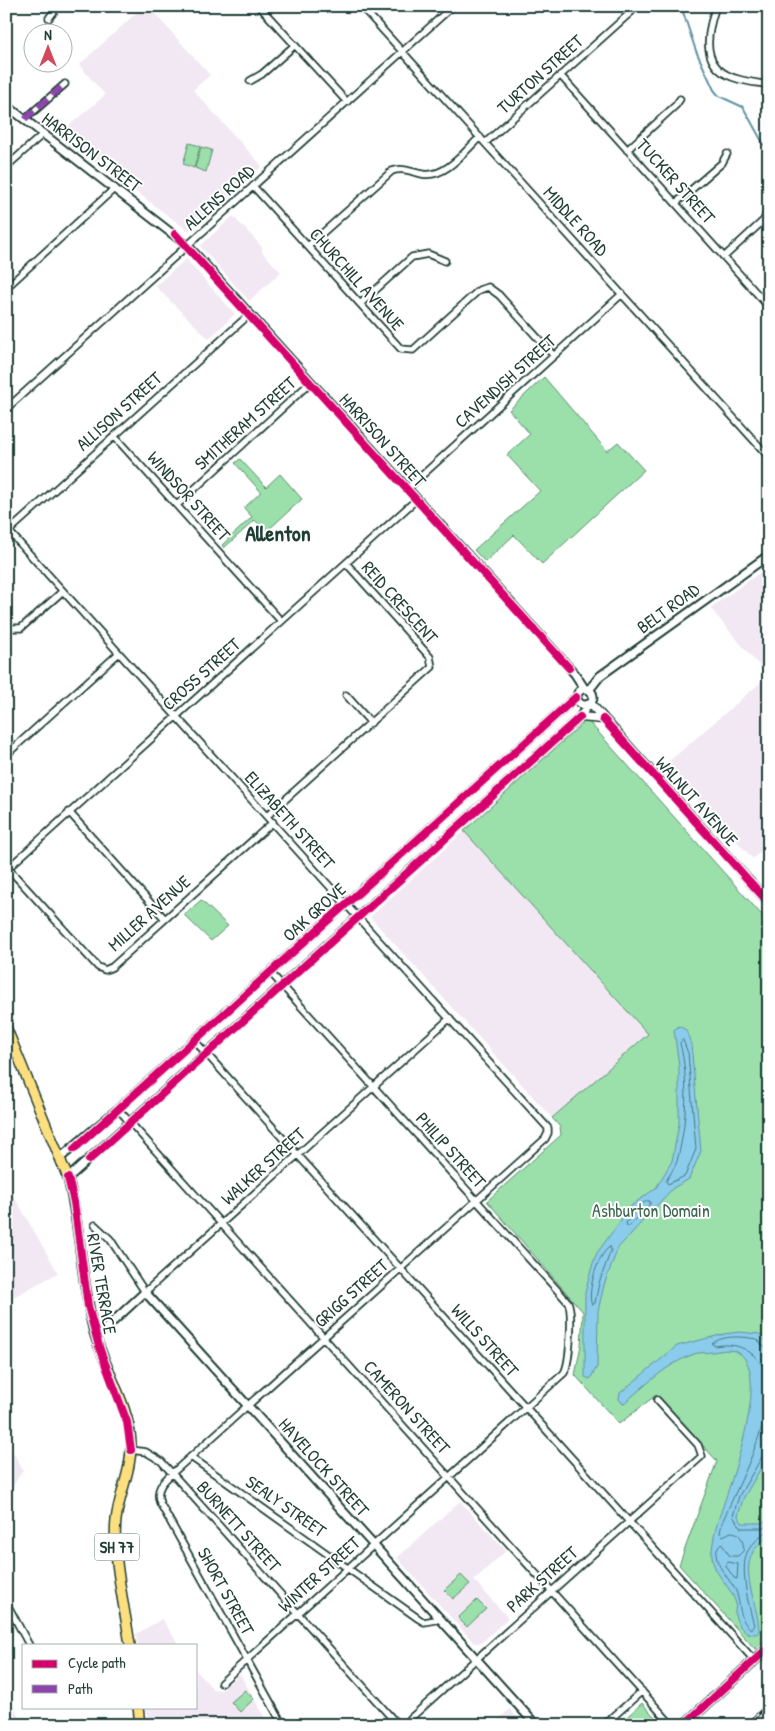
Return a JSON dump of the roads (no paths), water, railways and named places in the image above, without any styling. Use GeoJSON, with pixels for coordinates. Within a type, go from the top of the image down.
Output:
{"type":"FeatureCollection","features":[{"type":"Feature","properties":{"kind":"main road","name":"WALNUT AVENUE"},"geometry":{"type":"LineString","coordinates":[[589,704],[769,903]]}},
{"type":"Feature","properties":{"kind":"main road"},"geometry":{"type":"LineString","coordinates":[[580,717],[603,719]]}},
{"type":"Feature","properties":{"kind":"main road","name":"SH 77"},"geometry":{"type":"LineString","coordinates":[[6,1027],[60,1158]]}},
{"type":"Feature","properties":{"kind":"main road","name":"RIVER TERRACE"},"geometry":{"type":"LineString","coordinates":[[60,1158],[68,1178],[74,1202],[88,1306],[95,1333],[124,1410],[130,1432],[131,1450],[116,1528],[130,1644]]}},
{"type":"Feature","properties":{"kind":"main road"},"geometry":{"type":"LineString","coordinates":[[684,1725],[769,1647]]}},
{"type":"Feature","properties":{"kind":"main road"},"geometry":{"type":"LineString","coordinates":[[138,1708],[140,1725]]}},
{"type":"Feature","properties":{"kind":"street"},"geometry":{"type":"LineString","coordinates":[[49,18],[58,6]]}},
{"type":"Feature","properties":{"kind":"street"},"geometry":{"type":"LineString","coordinates":[[259,6],[347,102]]}},
{"type":"Feature","properties":{"kind":"street","name":"MIDDLE ROAD"},"geometry":{"type":"LineString","coordinates":[[361,6],[769,457]]}},
{"type":"Feature","properties":{"kind":"street","name":"ALLENS ROAD"},"geometry":{"type":"LineString","coordinates":[[6,409],[453,6]]}},
{"type":"Feature","properties":{"kind":"street"},"geometry":{"type":"LineString","coordinates":[[624,6],[630,13]]}},
{"type":"Feature","properties":{"kind":"street","name":"TURTON STREET"},"geometry":{"type":"LineString","coordinates":[[485,143],[637,6]]}},
{"type":"Feature","properties":{"kind":"street"},"geometry":{"type":"LineString","coordinates":[[716,6],[707,37],[709,53],[715,64],[725,74],[738,79],[769,85]]}},
{"type":"Feature","properties":{"kind":"street"},"geometry":{"type":"LineString","coordinates":[[250,81],[262,74],[295,45]]}},
{"type":"Feature","properties":{"kind":"street","name":"TUCKER STREET"},"geometry":{"type":"LineString","coordinates":[[560,76],[769,307]]}},
{"type":"Feature","properties":{"kind":"street"},"geometry":{"type":"LineString","coordinates":[[25,119],[65,84]]}},
{"type":"Feature","properties":{"kind":"street"},"geometry":{"type":"LineString","coordinates":[[627,150],[676,105],[680,99]]}},
{"type":"Feature","properties":{"kind":"street","name":"HARRISON STREET"},"geometry":{"type":"LineString","coordinates":[[6,105],[188,246],[587,689]]}},
{"type":"Feature","properties":{"kind":"street"},"geometry":{"type":"LineString","coordinates":[[6,167],[43,134]]}},
{"type":"Feature","properties":{"kind":"street"},"geometry":{"type":"LineString","coordinates":[[308,246],[392,171],[402,169],[432,175],[447,168],[480,137]]}},
{"type":"Feature","properties":{"kind":"street"},"geometry":{"type":"LineString","coordinates":[[676,203],[722,163],[727,154]]}},
{"type":"Feature","properties":{"kind":"street","name":"CHURCHILL AVENUE"},"geometry":{"type":"LineString","coordinates":[[253,186],[399,348],[410,351],[479,290],[490,288],[554,356]]}},
{"type":"Feature","properties":{"kind":"street"},"geometry":{"type":"LineString","coordinates":[[6,288],[115,188]]}},
{"type":"Feature","properties":{"kind":"street"},"geometry":{"type":"LineString","coordinates":[[724,257],[766,219],[769,206]]}},
{"type":"Feature","properties":{"kind":"street"},"geometry":{"type":"LineString","coordinates":[[360,304],[412,257],[428,254],[445,261]]}},
{"type":"Feature","properties":{"kind":"street","name":"CAVENDISH STREET"},"geometry":{"type":"LineString","coordinates":[[407,489],[622,294]]}},
{"type":"Feature","properties":{"kind":"street","name":"ALLISON STREET"},"geometry":{"type":"LineString","coordinates":[[8,529],[250,314]]}},
{"type":"Feature","properties":{"kind":"street","name":"SMITHERAM STREET"},"geometry":{"type":"LineString","coordinates":[[177,505],[311,382]]}},
{"type":"Feature","properties":{"kind":"street","name":"WINDSOR STREET"},"geometry":{"type":"LineString","coordinates":[[114,436],[281,621]]}},
{"type":"Feature","properties":{"kind":"street","name":"CROSS STREET"},"geometry":{"type":"LineString","coordinates":[[7,869],[417,499]]}},
{"type":"Feature","properties":{"kind":"street","name":"ELIZABETH STREET"},"geometry":{"type":"LineString","coordinates":[[8,529],[546,1125],[548,1133]]}},
{"type":"Feature","properties":{"kind":"street","name":"BELT ROAD"},"geometry":{"type":"LineString","coordinates":[[587,689],[600,676],[769,555]]}},
{"type":"Feature","properties":{"kind":"street","name":"REID CRESCENT"},"geometry":{"type":"LineString","coordinates":[[267,816],[430,669],[432,662],[346,564]]}},
{"type":"Feature","properties":{"kind":"street"},"geometry":{"type":"LineString","coordinates":[[14,628],[21,628],[63,591]]}},
{"type":"Feature","properties":{"kind":"street"},"geometry":{"type":"LineString","coordinates":[[6,755],[120,653]]}},
{"type":"Feature","properties":{"kind":"street"},"geometry":{"type":"LineString","coordinates":[[587,689],[593,696],[589,704],[580,704],[576,697],[579,690],[587,689]]}},
{"type":"Feature","properties":{"kind":"street"},"geometry":{"type":"LineString","coordinates":[[346,695],[370,722]]}},
{"type":"Feature","properties":{"kind":"street","name":"OAK GROVE"},"geometry":{"type":"LineString","coordinates":[[60,1158],[118,1109],[576,697]]}},
{"type":"Feature","properties":{"kind":"street","name":"OAK GROVE"},"geometry":{"type":"LineString","coordinates":[[68,1178],[580,717],[589,704]]}},
{"type":"Feature","properties":{"kind":"street"},"geometry":{"type":"LineString","coordinates":[[69,812],[166,919]]}},
{"type":"Feature","properties":{"kind":"street","name":"MILLER AVENUE"},"geometry":{"type":"LineString","coordinates":[[7,869],[101,970],[112,968],[273,822]]}},
{"type":"Feature","properties":{"kind":"street","name":"PHILIP STREET"},"geometry":{"type":"LineString","coordinates":[[270,972],[568,1302],[570,1314],[567,1365]]}},
{"type":"Feature","properties":{"kind":"street","name":"WALKER STREET"},"geometry":{"type":"LineString","coordinates":[[95,1333],[106,1328],[450,1018]]}},
{"type":"Feature","properties":{"kind":"street","name":"WILLS STREET"},"geometry":{"type":"LineString","coordinates":[[194,1040],[754,1660]]}},
{"type":"Feature","properties":{"kind":"street","name":"CAMERON STREET"},"geometry":{"type":"LineString","coordinates":[[118,1109],[672,1725]]}},
{"type":"Feature","properties":{"kind":"street","name":"GRIGG STREET"},"geometry":{"type":"LineString","coordinates":[[172,1474],[548,1133]]}},
{"type":"Feature","properties":{"kind":"street","name":"HAVELOCK STREET"},"geometry":{"type":"LineString","coordinates":[[96,1225],[110,1238],[145,1292],[536,1725]]}},
{"type":"Feature","properties":{"kind":"street","name":"WINTER STREET"},"geometry":{"type":"LineString","coordinates":[[221,1682],[526,1408],[564,1373],[567,1365]]}},
{"type":"Feature","properties":{"kind":"street","name":"PARK STREET"},"geometry":{"type":"LineString","coordinates":[[403,1725],[702,1456],[698,1445],[657,1400]]}},
{"type":"Feature","properties":{"kind":"street","name":"BURNETT STREET"},"geometry":{"type":"LineString","coordinates":[[131,1450],[154,1455],[398,1725]]}},
{"type":"Feature","properties":{"kind":"street","name":"SEALY STREET"},"geometry":{"type":"LineString","coordinates":[[190,1457],[424,1622],[440,1619]]}},
{"type":"Feature","properties":{"kind":"street","name":"SHORT STREET"},"geometry":{"type":"LineString","coordinates":[[172,1474],[159,1489],[157,1496],[160,1503],[283,1725]]}},
{"type":"Feature","properties":{"kind":"street"},"geometry":{"type":"LineString","coordinates":[[6,1602],[28,1644]]}},
{"type":"Feature","properties":{"kind":"street"},"geometry":{"type":"LineString","coordinates":[[604,1725],[642,1691]]}},
{"type":"Feature","properties":{"kind":"water"},"geometry":{"type":"Polygon","coordinates":[[[679,1026],[686,1030],[691,1044],[701,1151],[689,1179],[673,1188],[618,1248],[604,1285],[598,1311],[597,1367],[590,1379],[585,1377],[585,1293],[593,1263],[597,1253],[632,1205],[656,1188],[672,1161],[679,1124],[679,1066],[674,1030],[679,1026]]]}},
{"type":"Feature","properties":{"kind":"water"},"geometry":{"type":"Polygon","coordinates":[[[739,1332],[760,1334],[769,1347],[769,1454],[743,1499],[738,1516],[742,1523],[762,1523],[769,1519],[769,1535],[754,1550],[750,1561],[749,1581],[759,1633],[754,1634],[743,1630],[738,1623],[735,1614],[736,1604],[730,1590],[717,1572],[712,1558],[714,1535],[746,1428],[751,1379],[746,1361],[732,1350],[696,1353],[665,1369],[623,1404],[619,1399],[620,1393],[677,1346],[739,1332]]]}},
{"type":"Feature","properties":{"kind":"waterway"},"geometry":{"type":"LineString","coordinates":[[681,6],[696,51],[714,90],[719,96],[743,107],[764,145],[769,149]]}},
{"type":"Feature","properties":{"kind":"railway"},"geometry":{"type":"LineString","coordinates":[[746,1725],[769,1704]]}},
{"type":"Feature","properties":{"kind":"district","name":"Allenton"},"geometry":{"type":"Point","coordinates":[278,533]}},
{"type":"Feature","properties":{"kind":"park label","name":"Ashburton Domain"},"geometry":{"type":"Point","coordinates":[651,1210]}}]}
